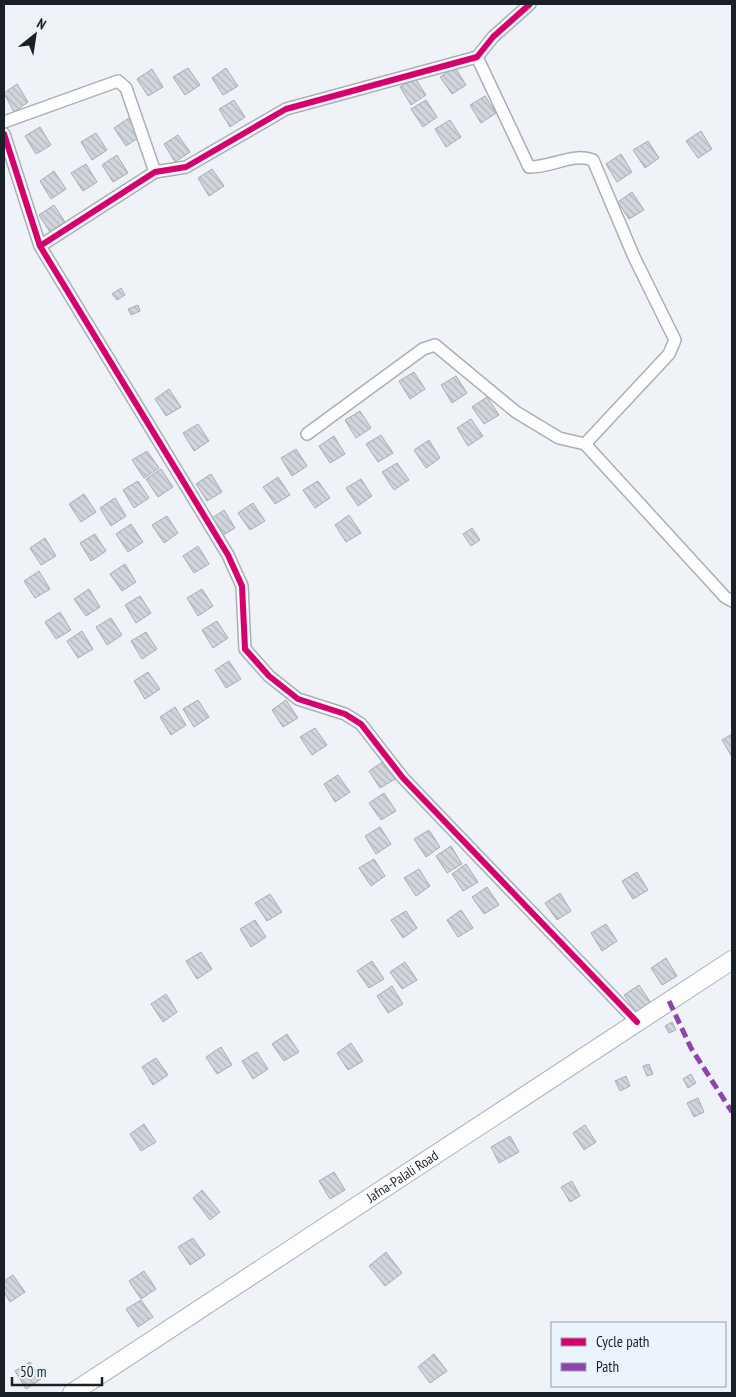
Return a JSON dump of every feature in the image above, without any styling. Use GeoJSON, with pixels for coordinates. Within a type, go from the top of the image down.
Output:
{"type":"FeatureCollection","features":[{"type":"Feature","properties":{"kind":"main road","name":"Jafna-Palali Road"},"geometry":{"type":"LineString","coordinates":[[72,1393],[732,960]]}},
{"type":"Feature","properties":{"kind":"street"},"geometry":{"type":"LineString","coordinates":[[40,246],[155,172],[186,167],[286,109],[477,57],[493,37],[530,4]]}},
{"type":"Feature","properties":{"kind":"street"},"geometry":{"type":"LineString","coordinates":[[477,57],[529,167],[542,168],[583,156],[592,160],[634,257],[676,340],[669,354],[585,444]]}},
{"type":"Feature","properties":{"kind":"street"},"geometry":{"type":"LineString","coordinates":[[4,122],[118,80],[126,88],[155,172]]}},
{"type":"Feature","properties":{"kind":"street"},"geometry":{"type":"LineString","coordinates":[[4,134],[40,246],[228,555],[242,586],[245,649],[269,676],[298,699],[345,714],[361,724],[403,778],[637,1022]]}},
{"type":"Feature","properties":{"kind":"street"},"geometry":{"type":"LineString","coordinates":[[307,434],[423,349],[435,345],[516,412],[559,438],[585,444],[725,597],[732,602]]}},
{"type":"Feature","properties":{"kind":"building"},"geometry":{"type":"Polygon","coordinates":[[[455,67],[466,85],[452,94],[440,77],[455,67]]]}},
{"type":"Feature","properties":{"kind":"building"},"geometry":{"type":"Polygon","coordinates":[[[188,68],[200,85],[185,95],[173,77],[188,68]]]}},
{"type":"Feature","properties":{"kind":"building"},"geometry":{"type":"Polygon","coordinates":[[[226,68],[238,86],[223,95],[212,78],[226,68]]]}},
{"type":"Feature","properties":{"kind":"building"},"geometry":{"type":"Polygon","coordinates":[[[152,69],[163,87],[148,96],[137,79],[152,69]]]}},
{"type":"Feature","properties":{"kind":"building"},"geometry":{"type":"Polygon","coordinates":[[[415,78],[426,95],[411,105],[400,87],[415,78]]]}},
{"type":"Feature","properties":{"kind":"building"},"geometry":{"type":"Polygon","coordinates":[[[17,84],[28,102],[14,112],[4,93],[17,84]]]}},
{"type":"Feature","properties":{"kind":"building"},"geometry":{"type":"Polygon","coordinates":[[[485,96],[496,113],[481,123],[470,105],[485,96]]]}},
{"type":"Feature","properties":{"kind":"building"},"geometry":{"type":"Polygon","coordinates":[[[234,100],[245,117],[230,127],[219,109],[234,100]]]}},
{"type":"Feature","properties":{"kind":"building"},"geometry":{"type":"Polygon","coordinates":[[[426,100],[437,117],[423,127],[411,109],[426,100]]]}},
{"type":"Feature","properties":{"kind":"building"},"geometry":{"type":"Polygon","coordinates":[[[129,118],[141,136],[126,146],[114,128],[129,118]]]}},
{"type":"Feature","properties":{"kind":"building"},"geometry":{"type":"Polygon","coordinates":[[[450,120],[461,137],[446,147],[435,129],[450,120]]]}},
{"type":"Feature","properties":{"kind":"building"},"geometry":{"type":"Polygon","coordinates":[[[40,127],[51,145],[36,154],[25,136],[40,127]]]}},
{"type":"Feature","properties":{"kind":"building"},"geometry":{"type":"Polygon","coordinates":[[[701,131],[712,149],[698,158],[686,141],[701,131]]]}},
{"type":"Feature","properties":{"kind":"building"},"geometry":{"type":"Polygon","coordinates":[[[96,133],[107,150],[92,160],[81,142],[96,133]]]}},
{"type":"Feature","properties":{"kind":"building"},"geometry":{"type":"Polygon","coordinates":[[[178,135],[190,152],[175,162],[164,144],[178,135]]]}},
{"type":"Feature","properties":{"kind":"building"},"geometry":{"type":"Polygon","coordinates":[[[648,141],[659,158],[645,168],[633,150],[648,141]]]}},
{"type":"Feature","properties":{"kind":"building"},"geometry":{"type":"Polygon","coordinates":[[[621,154],[632,172],[617,182],[606,164],[621,154]]]}},
{"type":"Feature","properties":{"kind":"building"},"geometry":{"type":"Polygon","coordinates":[[[117,155],[128,173],[113,182],[102,165],[117,155]]]}},
{"type":"Feature","properties":{"kind":"building"},"geometry":{"type":"Polygon","coordinates":[[[86,164],[97,182],[83,191],[71,173],[86,164]]]}},
{"type":"Feature","properties":{"kind":"building"},"geometry":{"type":"Polygon","coordinates":[[[212,169],[224,186],[209,196],[198,178],[212,169]]]}},
{"type":"Feature","properties":{"kind":"building"},"geometry":{"type":"Polygon","coordinates":[[[54,171],[66,189],[51,199],[40,181],[54,171]]]}},
{"type":"Feature","properties":{"kind":"building"},"geometry":{"type":"Polygon","coordinates":[[[632,192],[644,210],[629,219],[618,202],[632,192]]]}},
{"type":"Feature","properties":{"kind":"building"},"geometry":{"type":"Polygon","coordinates":[[[54,205],[65,222],[50,232],[39,215],[54,205]]]}},
{"type":"Feature","properties":{"kind":"building"},"geometry":{"type":"Polygon","coordinates":[[[121,288],[125,295],[117,300],[112,294],[121,288]]]}},
{"type":"Feature","properties":{"kind":"building"},"geometry":{"type":"Polygon","coordinates":[[[138,305],[140,311],[131,315],[128,309],[138,305]]]}},
{"type":"Feature","properties":{"kind":"building"},"geometry":{"type":"Polygon","coordinates":[[[414,372],[425,389],[410,399],[399,381],[414,372]]]}},
{"type":"Feature","properties":{"kind":"building"},"geometry":{"type":"Polygon","coordinates":[[[456,376],[467,393],[452,403],[441,385],[456,376]]]}},
{"type":"Feature","properties":{"kind":"building"},"geometry":{"type":"Polygon","coordinates":[[[169,389],[181,407],[166,416],[155,399],[169,389]]]}},
{"type":"Feature","properties":{"kind":"building"},"geometry":{"type":"Polygon","coordinates":[[[487,397],[499,415],[484,424],[472,407],[487,397]]]}},
{"type":"Feature","properties":{"kind":"building"},"geometry":{"type":"Polygon","coordinates":[[[360,411],[371,428],[356,438],[345,420],[360,411]]]}},
{"type":"Feature","properties":{"kind":"building"},"geometry":{"type":"Polygon","coordinates":[[[471,419],[483,436],[468,446],[457,428],[471,419]]]}},
{"type":"Feature","properties":{"kind":"building"},"geometry":{"type":"Polygon","coordinates":[[[198,424],[209,441],[194,451],[183,433],[198,424]]]}},
{"type":"Feature","properties":{"kind":"building"},"geometry":{"type":"Polygon","coordinates":[[[381,435],[393,453],[378,462],[366,444],[381,435]]]}},
{"type":"Feature","properties":{"kind":"building"},"geometry":{"type":"Polygon","coordinates":[[[334,436],[345,454],[330,463],[319,446],[334,436]]]}},
{"type":"Feature","properties":{"kind":"building"},"geometry":{"type":"Polygon","coordinates":[[[429,440],[440,458],[426,468],[414,450],[429,440]]]}},
{"type":"Feature","properties":{"kind":"building"},"geometry":{"type":"Polygon","coordinates":[[[296,449],[307,466],[292,476],[281,458],[296,449]]]}},
{"type":"Feature","properties":{"kind":"building"},"geometry":{"type":"Polygon","coordinates":[[[147,451],[159,468],[144,478],[132,460],[147,451]]]}},
{"type":"Feature","properties":{"kind":"building"},"geometry":{"type":"Polygon","coordinates":[[[397,463],[409,480],[394,490],[382,472],[397,463]]]}},
{"type":"Feature","properties":{"kind":"building"},"geometry":{"type":"Polygon","coordinates":[[[161,469],[173,487],[158,497],[146,479],[161,469]]]}},
{"type":"Feature","properties":{"kind":"building"},"geometry":{"type":"Polygon","coordinates":[[[211,474],[222,492],[207,501],[196,484],[211,474]]]}},
{"type":"Feature","properties":{"kind":"building"},"geometry":{"type":"Polygon","coordinates":[[[278,477],[290,495],[275,504],[263,487],[278,477]]]}},
{"type":"Feature","properties":{"kind":"building"},"geometry":{"type":"Polygon","coordinates":[[[361,479],[372,496],[358,506],[346,488],[361,479]]]}},
{"type":"Feature","properties":{"kind":"building"},"geometry":{"type":"Polygon","coordinates":[[[138,481],[149,498],[134,508],[123,490],[138,481]]]}},
{"type":"Feature","properties":{"kind":"building"},"geometry":{"type":"Polygon","coordinates":[[[318,481],[330,498],[315,508],[303,490],[318,481]]]}},
{"type":"Feature","properties":{"kind":"building"},"geometry":{"type":"Polygon","coordinates":[[[84,494],[96,512],[81,522],[69,504],[84,494]]]}},
{"type":"Feature","properties":{"kind":"building"},"geometry":{"type":"Polygon","coordinates":[[[115,498],[126,516],[111,526],[100,508],[115,498]]]}},
{"type":"Feature","properties":{"kind":"building"},"geometry":{"type":"Polygon","coordinates":[[[253,503],[265,521],[250,530],[238,513],[253,503]]]}},
{"type":"Feature","properties":{"kind":"building"},"geometry":{"type":"Polygon","coordinates":[[[224,510],[235,528],[220,537],[209,520],[224,510]]]}},
{"type":"Feature","properties":{"kind":"building"},"geometry":{"type":"Polygon","coordinates":[[[349,515],[361,533],[346,542],[335,525],[349,515]]]}},
{"type":"Feature","properties":{"kind":"building"},"geometry":{"type":"Polygon","coordinates":[[[167,516],[178,533],[164,543],[152,525],[167,516]]]}},
{"type":"Feature","properties":{"kind":"building"},"geometry":{"type":"Polygon","coordinates":[[[131,524],[143,542],[128,552],[116,534],[131,524]]]}},
{"type":"Feature","properties":{"kind":"building"},"geometry":{"type":"Polygon","coordinates":[[[472,528],[480,540],[471,546],[463,534],[472,528]]]}},
{"type":"Feature","properties":{"kind":"building"},"geometry":{"type":"Polygon","coordinates":[[[95,534],[106,551],[91,561],[80,543],[95,534]]]}},
{"type":"Feature","properties":{"kind":"building"},"geometry":{"type":"Polygon","coordinates":[[[45,538],[56,556],[41,565],[30,548],[45,538]]]}},
{"type":"Feature","properties":{"kind":"building"},"geometry":{"type":"Polygon","coordinates":[[[198,546],[209,564],[194,573],[183,556],[198,546]]]}},
{"type":"Feature","properties":{"kind":"building"},"geometry":{"type":"Polygon","coordinates":[[[125,564],[136,582],[122,591],[110,574],[125,564]]]}},
{"type":"Feature","properties":{"kind":"building"},"geometry":{"type":"Polygon","coordinates":[[[39,571],[50,589],[35,598],[24,581],[39,571]]]}},
{"type":"Feature","properties":{"kind":"building"},"geometry":{"type":"Polygon","coordinates":[[[89,589],[100,607],[86,616],[74,599],[89,589]]]}},
{"type":"Feature","properties":{"kind":"building"},"geometry":{"type":"Polygon","coordinates":[[[202,589],[213,606],[198,616],[187,598],[202,589]]]}},
{"type":"Feature","properties":{"kind":"building"},"geometry":{"type":"Polygon","coordinates":[[[140,596],[151,613],[136,623],[125,605],[140,596]]]}},
{"type":"Feature","properties":{"kind":"building"},"geometry":{"type":"Polygon","coordinates":[[[60,612],[71,630],[56,639],[45,622],[60,612]]]}},
{"type":"Feature","properties":{"kind":"building"},"geometry":{"type":"Polygon","coordinates":[[[111,618],[122,635],[107,645],[96,627],[111,618]]]}},
{"type":"Feature","properties":{"kind":"building"},"geometry":{"type":"Polygon","coordinates":[[[217,621],[228,638],[213,648],[202,630],[217,621]]]}},
{"type":"Feature","properties":{"kind":"building"},"geometry":{"type":"Polygon","coordinates":[[[82,631],[93,649],[78,658],[67,641],[82,631]]]}},
{"type":"Feature","properties":{"kind":"building"},"geometry":{"type":"Polygon","coordinates":[[[146,632],[157,649],[142,659],[131,641],[146,632]]]}},
{"type":"Feature","properties":{"kind":"building"},"geometry":{"type":"Polygon","coordinates":[[[229,661],[241,679],[226,688],[215,670],[229,661]]]}},
{"type":"Feature","properties":{"kind":"building"},"geometry":{"type":"Polygon","coordinates":[[[148,672],[160,689],[145,699],[134,681],[148,672]]]}},
{"type":"Feature","properties":{"kind":"building"},"geometry":{"type":"Polygon","coordinates":[[[198,700],[209,717],[194,727],[183,709],[198,700]]]}},
{"type":"Feature","properties":{"kind":"building"},"geometry":{"type":"Polygon","coordinates":[[[286,700],[298,718],[283,727],[272,710],[286,700]]]}},
{"type":"Feature","properties":{"kind":"building"},"geometry":{"type":"Polygon","coordinates":[[[175,707],[186,725],[171,735],[160,717],[175,707]]]}},
{"type":"Feature","properties":{"kind":"building"},"geometry":{"type":"Polygon","coordinates":[[[315,728],[327,745],[312,755],[300,737],[315,728]]]}},
{"type":"Feature","properties":{"kind":"building"},"geometry":{"type":"Polygon","coordinates":[[[732,734],[732,757],[722,740],[732,734]]]}},
{"type":"Feature","properties":{"kind":"building"},"geometry":{"type":"Polygon","coordinates":[[[384,761],[395,779],[380,788],[369,771],[384,761]]]}},
{"type":"Feature","properties":{"kind":"building"},"geometry":{"type":"Polygon","coordinates":[[[338,775],[350,792],[335,802],[324,784],[338,775]]]}},
{"type":"Feature","properties":{"kind":"building"},"geometry":{"type":"Polygon","coordinates":[[[384,793],[396,811],[381,820],[369,803],[384,793]]]}},
{"type":"Feature","properties":{"kind":"building"},"geometry":{"type":"Polygon","coordinates":[[[380,827],[391,844],[376,854],[365,836],[380,827]]]}},
{"type":"Feature","properties":{"kind":"building"},"geometry":{"type":"Polygon","coordinates":[[[429,830],[440,847],[426,857],[414,839],[429,830]]]}},
{"type":"Feature","properties":{"kind":"building"},"geometry":{"type":"Polygon","coordinates":[[[451,846],[462,864],[447,873],[436,856],[451,846]]]}},
{"type":"Feature","properties":{"kind":"building"},"geometry":{"type":"Polygon","coordinates":[[[374,859],[385,876],[371,886],[359,868],[374,859]]]}},
{"type":"Feature","properties":{"kind":"building"},"geometry":{"type":"Polygon","coordinates":[[[466,864],[478,882],[463,891],[452,874],[466,864]]]}},
{"type":"Feature","properties":{"kind":"building"},"geometry":{"type":"Polygon","coordinates":[[[419,869],[430,886],[416,896],[404,878],[419,869]]]}},
{"type":"Feature","properties":{"kind":"building"},"geometry":{"type":"Polygon","coordinates":[[[637,872],[648,890],[633,899],[622,881],[637,872]]]}},
{"type":"Feature","properties":{"kind":"building"},"geometry":{"type":"Polygon","coordinates":[[[487,887],[499,905],[484,914],[472,897],[487,887]]]}},
{"type":"Feature","properties":{"kind":"building"},"geometry":{"type":"Polygon","coordinates":[[[560,893],[571,911],[557,920],[545,903],[560,893]]]}},
{"type":"Feature","properties":{"kind":"building"},"geometry":{"type":"Polygon","coordinates":[[[270,894],[282,912],[267,921],[255,903],[270,894]]]}},
{"type":"Feature","properties":{"kind":"building"},"geometry":{"type":"Polygon","coordinates":[[[461,910],[473,928],[458,937],[447,920],[461,910]]]}},
{"type":"Feature","properties":{"kind":"building"},"geometry":{"type":"Polygon","coordinates":[[[406,911],[417,928],[403,938],[391,920],[406,911]]]}},
{"type":"Feature","properties":{"kind":"building"},"geometry":{"type":"Polygon","coordinates":[[[255,920],[266,937],[251,947],[240,929],[255,920]]]}},
{"type":"Feature","properties":{"kind":"building"},"geometry":{"type":"Polygon","coordinates":[[[606,924],[617,941],[602,951],[591,933],[606,924]]]}},
{"type":"Feature","properties":{"kind":"building"},"geometry":{"type":"Polygon","coordinates":[[[201,952],[212,969],[197,979],[186,961],[201,952]]]}},
{"type":"Feature","properties":{"kind":"building"},"geometry":{"type":"Polygon","coordinates":[[[666,958],[677,976],[662,985],[651,968],[666,958]]]}},
{"type":"Feature","properties":{"kind":"building"},"geometry":{"type":"Polygon","coordinates":[[[372,961],[384,979],[369,988],[357,971],[372,961]]]}},
{"type":"Feature","properties":{"kind":"building"},"geometry":{"type":"Polygon","coordinates":[[[405,962],[417,980],[402,989],[390,972],[405,962]]]}},
{"type":"Feature","properties":{"kind":"building"},"geometry":{"type":"Polygon","coordinates":[[[639,985],[651,1003],[636,1012],[624,995],[639,985]]]}},
{"type":"Feature","properties":{"kind":"building"},"geometry":{"type":"Polygon","coordinates":[[[392,986],[403,1004],[388,1013],[377,996],[392,986]]]}},
{"type":"Feature","properties":{"kind":"building"},"geometry":{"type":"Polygon","coordinates":[[[166,994],[177,1012],[163,1022],[151,1004],[166,994]]]}},
{"type":"Feature","properties":{"kind":"building"},"geometry":{"type":"Polygon","coordinates":[[[672,1022],[676,1030],[669,1033],[665,1026],[672,1022]]]}},
{"type":"Feature","properties":{"kind":"building"},"geometry":{"type":"Polygon","coordinates":[[[287,1034],[299,1052],[284,1061],[272,1044],[287,1034]]]}},
{"type":"Feature","properties":{"kind":"building"},"geometry":{"type":"Polygon","coordinates":[[[351,1043],[363,1061],[348,1070],[337,1053],[351,1043]]]}},
{"type":"Feature","properties":{"kind":"building"},"geometry":{"type":"Polygon","coordinates":[[[221,1047],[232,1065],[217,1074],[206,1057],[221,1047]]]}},
{"type":"Feature","properties":{"kind":"building"},"geometry":{"type":"Polygon","coordinates":[[[257,1052],[268,1069],[253,1079],[242,1061],[257,1052]]]}},
{"type":"Feature","properties":{"kind":"building"},"geometry":{"type":"Polygon","coordinates":[[[156,1058],[168,1075],[153,1085],[142,1067],[156,1058]]]}},
{"type":"Feature","properties":{"kind":"building"},"geometry":{"type":"Polygon","coordinates":[[[649,1064],[653,1074],[647,1076],[643,1066],[649,1064]]]}},
{"type":"Feature","properties":{"kind":"building"},"geometry":{"type":"Polygon","coordinates":[[[691,1074],[696,1083],[688,1088],[683,1079],[691,1074]]]}},
{"type":"Feature","properties":{"kind":"building"},"geometry":{"type":"Polygon","coordinates":[[[626,1076],[630,1086],[620,1091],[615,1081],[626,1076]]]}},
{"type":"Feature","properties":{"kind":"building"},"geometry":{"type":"Polygon","coordinates":[[[698,1098],[704,1112],[694,1117],[687,1103],[698,1098]]]}},
{"type":"Feature","properties":{"kind":"building"},"geometry":{"type":"Polygon","coordinates":[[[144,1124],[156,1142],[141,1151],[130,1134],[144,1124]]]}},
{"type":"Feature","properties":{"kind":"building"},"geometry":{"type":"Polygon","coordinates":[[[585,1125],[596,1142],[584,1150],[573,1133],[585,1125]]]}},
{"type":"Feature","properties":{"kind":"building"},"geometry":{"type":"Polygon","coordinates":[[[510,1136],[519,1152],[499,1163],[491,1147],[510,1136]]]}},
{"type":"Feature","properties":{"kind":"building"},"geometry":{"type":"Polygon","coordinates":[[[334,1172],[345,1190],[330,1199],[319,1181],[334,1172]]]}},
{"type":"Feature","properties":{"kind":"building"},"geometry":{"type":"Polygon","coordinates":[[[572,1181],[580,1196],[570,1202],[561,1187],[572,1181]]]}},
{"type":"Feature","properties":{"kind":"building"},"geometry":{"type":"Polygon","coordinates":[[[202,1190],[220,1212],[210,1220],[193,1198],[202,1190]]]}},
{"type":"Feature","properties":{"kind":"building"},"geometry":{"type":"Polygon","coordinates":[[[193,1238],[205,1255],[190,1265],[178,1247],[193,1238]]]}},
{"type":"Feature","properties":{"kind":"building"},"geometry":{"type":"Polygon","coordinates":[[[386,1252],[402,1273],[385,1286],[369,1266],[386,1252]]]}},
{"type":"Feature","properties":{"kind":"building"},"geometry":{"type":"Polygon","coordinates":[[[144,1271],[156,1289],[141,1299],[129,1281],[144,1271]]]}},
{"type":"Feature","properties":{"kind":"building"},"geometry":{"type":"Polygon","coordinates":[[[13,1275],[25,1292],[10,1302],[4,1292],[4,1281],[13,1275]]]}},
{"type":"Feature","properties":{"kind":"building"},"geometry":{"type":"Polygon","coordinates":[[[141,1300],[153,1317],[138,1327],[126,1309],[141,1300]]]}},
{"type":"Feature","properties":{"kind":"building"},"geometry":{"type":"Polygon","coordinates":[[[434,1354],[447,1371],[430,1383],[418,1367],[434,1354]]]}},
{"type":"Feature","properties":{"kind":"building"},"geometry":{"type":"Polygon","coordinates":[[[30,1362],[41,1379],[26,1389],[15,1371],[30,1362]]]}},
{"type":"Feature","properties":{"kind":"marked path"},"geometry":{"type":"LineString","coordinates":[[669,1001],[691,1048],[732,1112]]}},
{"type":"Feature","properties":{"kind":"cycle path"},"geometry":{"type":"LineString","coordinates":[[40,246],[155,172],[186,167],[286,109],[477,57],[493,37],[530,4]]}},
{"type":"Feature","properties":{"kind":"cycle path"},"geometry":{"type":"LineString","coordinates":[[4,134],[40,246],[228,555],[242,586],[245,649],[269,676],[298,699],[345,714],[361,724],[403,778],[637,1022]]}}]}
